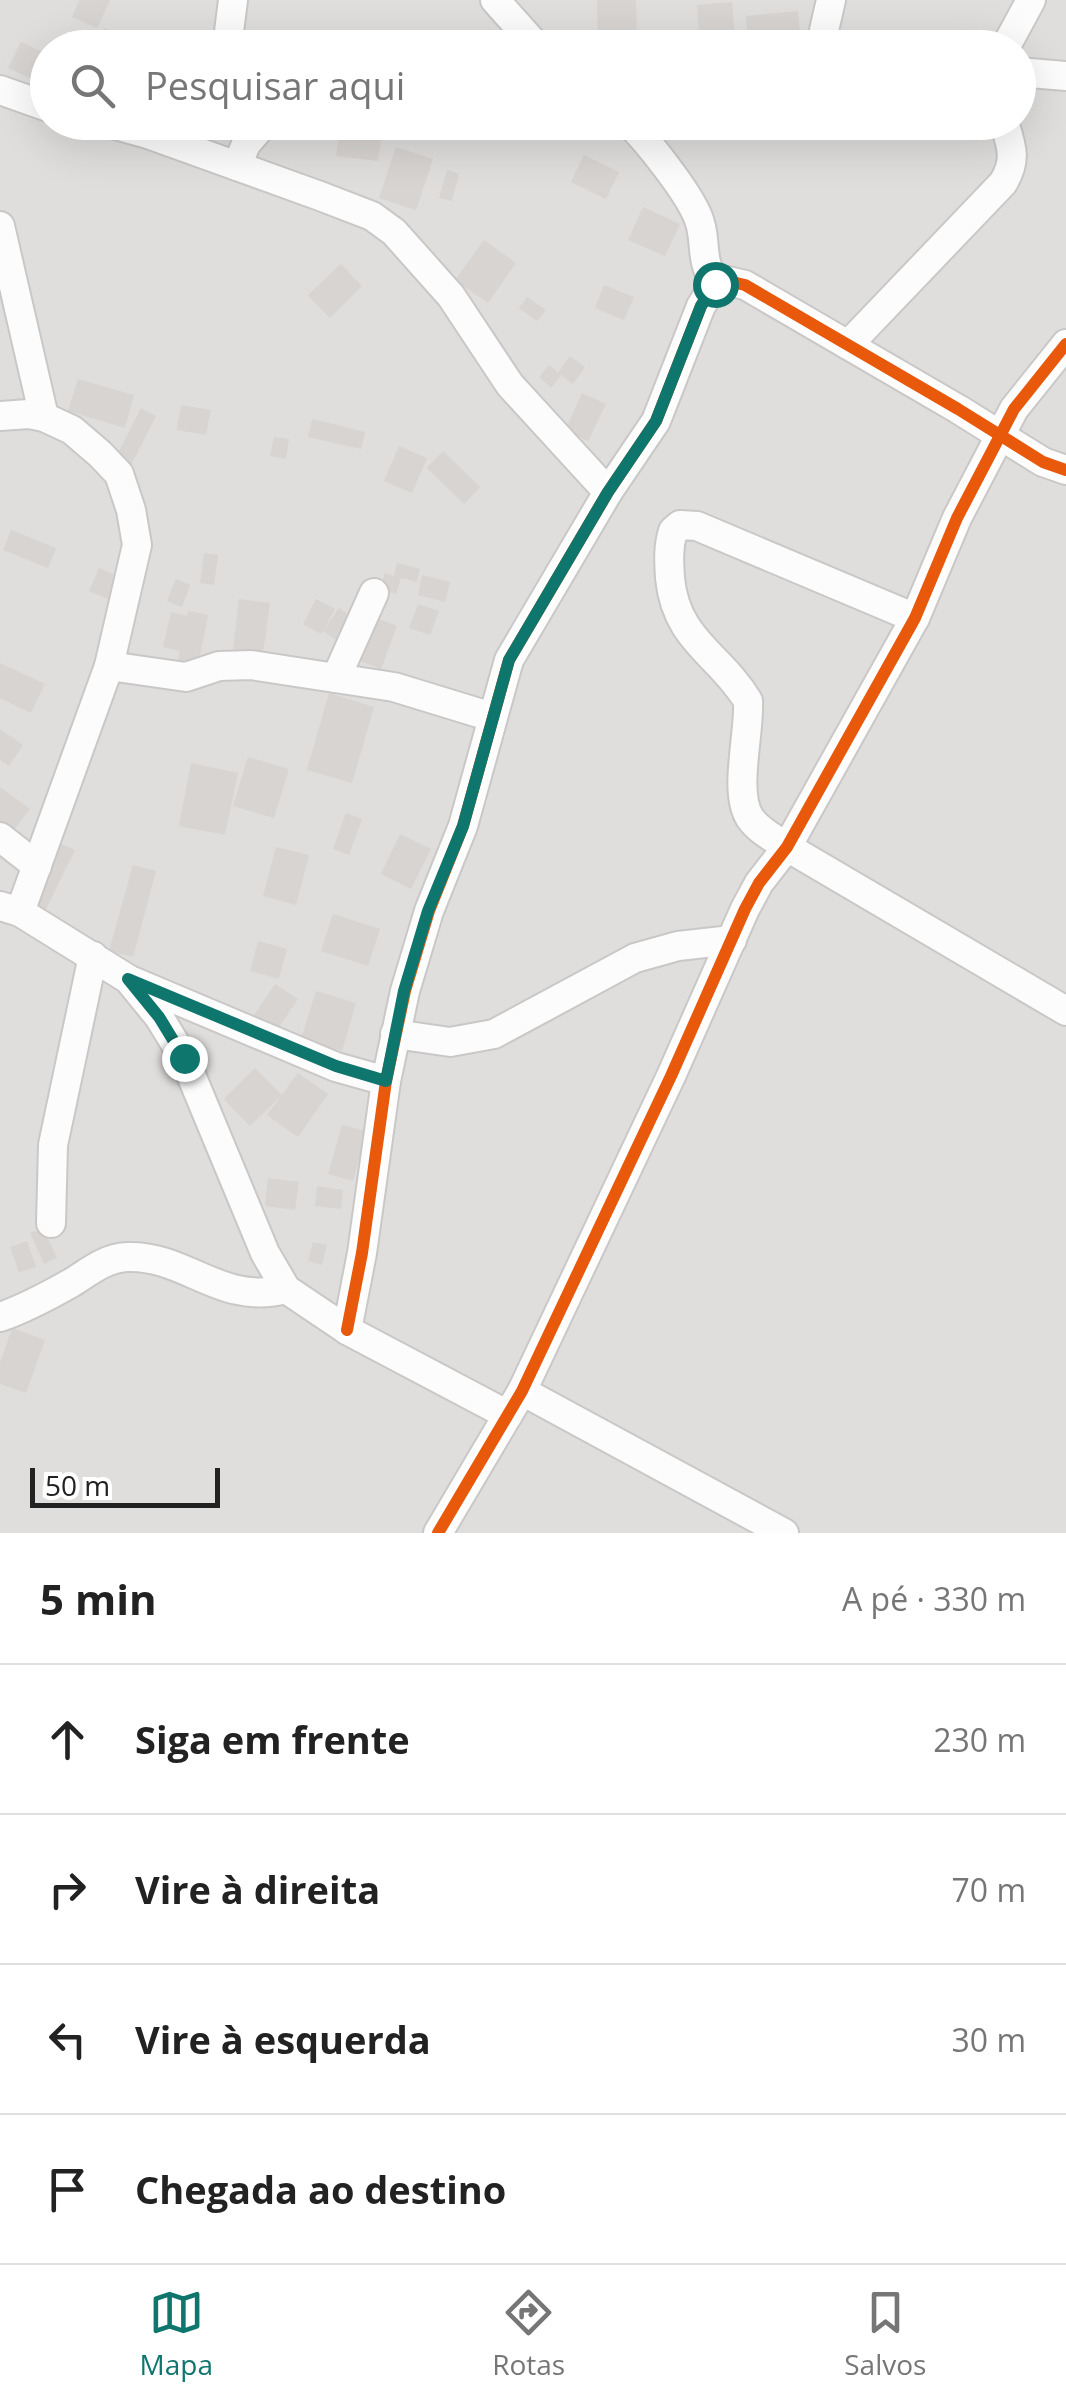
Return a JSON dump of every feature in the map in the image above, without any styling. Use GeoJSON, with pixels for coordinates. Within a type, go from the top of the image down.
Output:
{"type":"FeatureCollection","features":[{"type":"Feature","properties":{"kind":"street"},"geometry":{"type":"LineString","coordinates":[[229,30],[233,0]]}},
{"type":"Feature","properties":{"kind":"street"},"geometry":{"type":"LineString","coordinates":[[495,0],[522,30]]}},
{"type":"Feature","properties":{"kind":"street"},"geometry":{"type":"LineString","coordinates":[[824,30],[831,0]]}},
{"type":"Feature","properties":{"kind":"street"},"geometry":{"type":"LineString","coordinates":[[1015,30],[1031,0]]}},
{"type":"Feature","properties":{"kind":"street"},"geometry":{"type":"LineString","coordinates":[[1036,74],[1066,76]]}},
{"type":"Feature","properties":{"kind":"street"},"geometry":{"type":"LineString","coordinates":[[0,90],[30,101]]}},
{"type":"Feature","properties":{"kind":"street"},"geometry":{"type":"LineString","coordinates":[[158,140],[352,208],[394,232],[450,296],[510,385],[608,492]]}},
{"type":"Feature","properties":{"kind":"street"},"geometry":{"type":"LineString","coordinates":[[236,166],[249,140]]}},
{"type":"Feature","properties":{"kind":"street"},"geometry":{"type":"LineString","coordinates":[[647,140],[698,216],[704,266],[715,284]]}},
{"type":"Feature","properties":{"kind":"street"},"geometry":{"type":"LineString","coordinates":[[848,345],[1003,183],[1012,169],[1014,153],[1010,140]]}},
{"type":"Feature","properties":{"kind":"street"},"geometry":{"type":"LineString","coordinates":[[0,226],[44,417]]}},
{"type":"Feature","properties":{"kind":"street"},"geometry":{"type":"LineString","coordinates":[[347,1330],[395,1034],[428,911],[463,826],[509,660],[608,492],[656,421],[701,306],[715,284],[728,280],[745,285],[1043,462],[1066,470]]}},
{"type":"Feature","properties":{"kind":"street"},"geometry":{"type":"LineString","coordinates":[[438,1533],[522,1391],[760,883],[787,846],[915,618],[958,518],[1014,410],[1066,344]]}},
{"type":"Feature","properties":{"kind":"street"},"geometry":{"type":"LineString","coordinates":[[0,416],[29,414],[72,430],[119,474],[132,510],[138,545],[109,666],[37,866],[10,909],[128,979],[336,1066],[386,1081]]}},
{"type":"Feature","properties":{"kind":"street"},"geometry":{"type":"LineString","coordinates":[[915,618],[697,526],[680,525],[673,531],[669,560],[677,614],[748,701],[742,784],[749,816],[763,832],[1066,1011]]}},
{"type":"Feature","properties":{"kind":"street"},"geometry":{"type":"LineString","coordinates":[[336,678],[374,594]]}},
{"type":"Feature","properties":{"kind":"street"},"geometry":{"type":"LineString","coordinates":[[109,666],[186,677],[219,666],[251,665],[394,687],[492,718]]}},
{"type":"Feature","properties":{"kind":"street"},"geometry":{"type":"LineString","coordinates":[[0,837],[37,866]]}},
{"type":"Feature","properties":{"kind":"street"},"geometry":{"type":"LineString","coordinates":[[395,1034],[450,1042],[494,1034],[635,958],[678,946],[732,940]]}},
{"type":"Feature","properties":{"kind":"street"},"geometry":{"type":"LineString","coordinates":[[51,1224],[53,1145],[93,956]]}},
{"type":"Feature","properties":{"kind":"street"},"geometry":{"type":"LineString","coordinates":[[128,979],[159,1017],[184,1058],[265,1253],[286,1289],[347,1330],[508,1416]]}},
{"type":"Feature","properties":{"kind":"street"},"geometry":{"type":"LineString","coordinates":[[0,1318],[104,1262],[127,1257],[155,1261],[246,1294],[286,1289]]}},
{"type":"Feature","properties":{"kind":"street"},"geometry":{"type":"LineString","coordinates":[[522,1391],[784,1533]]}},
{"type":"Feature","properties":{"kind":"shaded area"},"geometry":{"type":"Polygon","coordinates":[[[0,0],[1066,0],[1066,1533],[0,1533],[0,0]]]}},
{"type":"Feature","properties":{"kind":"building"},"geometry":{"type":"Polygon","coordinates":[[[80,0],[110,0],[97,28],[72,17],[80,0]]]}},
{"type":"Feature","properties":{"kind":"building"},"geometry":{"type":"Polygon","coordinates":[[[597,0],[636,0],[637,30],[598,30],[597,0]]]}},
{"type":"Feature","properties":{"kind":"building"},"geometry":{"type":"Polygon","coordinates":[[[732,2],[734,30],[699,30],[697,5],[732,2]]]}},
{"type":"Feature","properties":{"kind":"building"},"geometry":{"type":"Polygon","coordinates":[[[798,11],[800,30],[747,30],[746,16],[798,11]]]}},
{"type":"Feature","properties":{"kind":"building"},"geometry":{"type":"Polygon","coordinates":[[[21,42],[30,46],[30,78],[8,68],[21,42]]]}},
{"type":"Feature","properties":{"kind":"building"},"geometry":{"type":"Polygon","coordinates":[[[338,140],[381,140],[378,161],[336,156],[338,140]]]}},
{"type":"Feature","properties":{"kind":"building"},"geometry":{"type":"Polygon","coordinates":[[[396,147],[433,159],[416,210],[379,198],[396,147]]]}},
{"type":"Feature","properties":{"kind":"building"},"geometry":{"type":"Polygon","coordinates":[[[584,155],[619,172],[606,199],[571,182],[584,155]]]}},
{"type":"Feature","properties":{"kind":"building"},"geometry":{"type":"Polygon","coordinates":[[[447,170],[459,174],[452,201],[439,198],[447,170]]]}},
{"type":"Feature","properties":{"kind":"building"},"geometry":{"type":"Polygon","coordinates":[[[643,207],[680,224],[665,256],[628,240],[643,207]]]}},
{"type":"Feature","properties":{"kind":"building"},"geometry":{"type":"Polygon","coordinates":[[[484,240],[516,263],[488,303],[455,280],[484,240]]]}},
{"type":"Feature","properties":{"kind":"building"},"geometry":{"type":"Polygon","coordinates":[[[341,264],[362,286],[330,318],[308,295],[341,264]]]}},
{"type":"Feature","properties":{"kind":"building"},"geometry":{"type":"Polygon","coordinates":[[[604,285],[634,297],[624,320],[595,308],[604,285]]]}},
{"type":"Feature","properties":{"kind":"building"},"geometry":{"type":"Polygon","coordinates":[[[527,297],[546,310],[537,321],[519,308],[527,297]]]}},
{"type":"Feature","properties":{"kind":"building"},"geometry":{"type":"Polygon","coordinates":[[[570,356],[585,367],[573,384],[561,375],[551,388],[539,377],[549,365],[558,373],[570,356]]]}},
{"type":"Feature","properties":{"kind":"building"},"geometry":{"type":"Polygon","coordinates":[[[78,379],[134,395],[125,428],[68,411],[78,379]]]}},
{"type":"Feature","properties":{"kind":"building"},"geometry":{"type":"Polygon","coordinates":[[[582,393],[606,404],[588,441],[565,431],[582,393]]]}},
{"type":"Feature","properties":{"kind":"building"},"geometry":{"type":"Polygon","coordinates":[[[181,405],[211,410],[206,435],[177,430],[181,405]]]}},
{"type":"Feature","properties":{"kind":"building"},"geometry":{"type":"Polygon","coordinates":[[[141,408],[156,416],[131,465],[116,457],[141,408]]]}},
{"type":"Feature","properties":{"kind":"building"},"geometry":{"type":"Polygon","coordinates":[[[312,419],[365,432],[361,449],[308,437],[312,419]]]}},
{"type":"Feature","properties":{"kind":"building"},"geometry":{"type":"Polygon","coordinates":[[[274,437],[289,439],[286,459],[270,456],[274,437]]]}},
{"type":"Feature","properties":{"kind":"building"},"geometry":{"type":"Polygon","coordinates":[[[399,446],[427,458],[412,493],[384,481],[399,446]]]}},
{"type":"Feature","properties":{"kind":"building"},"geometry":{"type":"Polygon","coordinates":[[[443,451],[480,487],[464,504],[427,468],[443,451]]]}},
{"type":"Feature","properties":{"kind":"building"},"geometry":{"type":"Polygon","coordinates":[[[11,530],[56,548],[48,568],[3,550],[11,530]]]}},
{"type":"Feature","properties":{"kind":"building"},"geometry":{"type":"Polygon","coordinates":[[[204,553],[218,555],[214,585],[200,583],[204,553]]]}},
{"type":"Feature","properties":{"kind":"building"},"geometry":{"type":"Polygon","coordinates":[[[397,563],[420,569],[417,582],[401,578],[396,594],[380,589],[385,573],[394,576],[397,563]]]}},
{"type":"Feature","properties":{"kind":"building"},"geometry":{"type":"Polygon","coordinates":[[[99,568],[123,579],[113,601],[89,591],[99,568]]]}},
{"type":"Feature","properties":{"kind":"building"},"geometry":{"type":"Polygon","coordinates":[[[422,575],[450,582],[445,602],[418,595],[422,575]]]}},
{"type":"Feature","properties":{"kind":"building"},"geometry":{"type":"Polygon","coordinates":[[[176,579],[190,585],[182,607],[167,601],[176,579]]]}},
{"type":"Feature","properties":{"kind":"building"},"geometry":{"type":"Polygon","coordinates":[[[239,599],[270,603],[263,653],[233,649],[239,599]]]}},
{"type":"Feature","properties":{"kind":"building"},"geometry":{"type":"Polygon","coordinates":[[[316,599],[335,609],[321,634],[303,624],[316,599]]]}},
{"type":"Feature","properties":{"kind":"building"},"geometry":{"type":"Polygon","coordinates":[[[418,604],[439,611],[430,635],[409,628],[418,604]]]}},
{"type":"Feature","properties":{"kind":"building"},"geometry":{"type":"Polygon","coordinates":[[[339,608],[354,619],[339,642],[323,631],[339,608]]]}},
{"type":"Feature","properties":{"kind":"building"},"geometry":{"type":"Polygon","coordinates":[[[188,611],[208,615],[198,665],[178,662],[180,651],[163,647],[171,612],[187,616],[188,611]]]}},
{"type":"Feature","properties":{"kind":"building"},"geometry":{"type":"Polygon","coordinates":[[[371,616],[397,626],[381,669],[355,659],[371,616]]]}},
{"type":"Feature","properties":{"kind":"building"},"geometry":{"type":"Polygon","coordinates":[[[0,663],[45,684],[31,713],[0,698],[0,663]]]}},
{"type":"Feature","properties":{"kind":"building"},"geometry":{"type":"Polygon","coordinates":[[[329,693],[374,707],[352,783],[307,770],[329,693]]]}},
{"type":"Feature","properties":{"kind":"building"},"geometry":{"type":"Polygon","coordinates":[[[0,729],[23,745],[9,766],[0,760],[0,729]]]}},
{"type":"Feature","properties":{"kind":"building"},"geometry":{"type":"Polygon","coordinates":[[[248,757],[289,769],[274,818],[233,806],[248,757]]]}},
{"type":"Feature","properties":{"kind":"building"},"geometry":{"type":"Polygon","coordinates":[[[191,763],[238,773],[225,835],[179,826],[191,763]]]}},
{"type":"Feature","properties":{"kind":"building"},"geometry":{"type":"Polygon","coordinates":[[[0,787],[30,809],[12,832],[0,823],[0,787]]]}},
{"type":"Feature","properties":{"kind":"building"},"geometry":{"type":"Polygon","coordinates":[[[346,813],[362,819],[349,855],[333,849],[346,813]]]}},
{"type":"Feature","properties":{"kind":"building"},"geometry":{"type":"Polygon","coordinates":[[[400,834],[431,849],[411,889],[381,874],[400,834]]]}},
{"type":"Feature","properties":{"kind":"building"},"geometry":{"type":"Polygon","coordinates":[[[60,843],[75,850],[45,911],[30,904],[60,843]]]}},
{"type":"Feature","properties":{"kind":"building"},"geometry":{"type":"Polygon","coordinates":[[[276,847],[309,855],[296,905],[263,896],[276,847]]]}},
{"type":"Feature","properties":{"kind":"building"},"geometry":{"type":"Polygon","coordinates":[[[133,865],[156,871],[133,957],[109,951],[133,865]]]}},
{"type":"Feature","properties":{"kind":"building"},"geometry":{"type":"Polygon","coordinates":[[[333,914],[380,929],[368,966],[321,951],[333,914]]]}},
{"type":"Feature","properties":{"kind":"building"},"geometry":{"type":"Polygon","coordinates":[[[258,941],[287,949],[279,979],[250,971],[258,941]]]}},
{"type":"Feature","properties":{"kind":"building"},"geometry":{"type":"Polygon","coordinates":[[[275,984],[298,999],[274,1034],[252,1018],[275,984]]]}},
{"type":"Feature","properties":{"kind":"building"},"geometry":{"type":"Polygon","coordinates":[[[316,991],[356,1003],[342,1051],[301,1039],[316,991]]]}},
{"type":"Feature","properties":{"kind":"building"},"geometry":{"type":"Polygon","coordinates":[[[255,1068],[282,1095],[250,1126],[224,1099],[255,1068]]]}},
{"type":"Feature","properties":{"kind":"building"},"geometry":{"type":"Polygon","coordinates":[[[298,1073],[328,1094],[298,1137],[267,1115],[298,1073]]]}},
{"type":"Feature","properties":{"kind":"building"},"geometry":{"type":"Polygon","coordinates":[[[342,1125],[366,1131],[353,1181],[328,1174],[342,1125]]]}},
{"type":"Feature","properties":{"kind":"building"},"geometry":{"type":"Polygon","coordinates":[[[268,1178],[299,1182],[295,1210],[265,1206],[268,1178]]]}},
{"type":"Feature","properties":{"kind":"building"},"geometry":{"type":"Polygon","coordinates":[[[317,1186],[343,1190],[341,1209],[315,1206],[317,1186]]]}},
{"type":"Feature","properties":{"kind":"building"},"geometry":{"type":"Polygon","coordinates":[[[43,1228],[57,1258],[44,1264],[30,1233],[43,1228]]]}},
{"type":"Feature","properties":{"kind":"building"},"geometry":{"type":"Polygon","coordinates":[[[27,1241],[36,1267],[19,1272],[10,1247],[27,1241]]]}},
{"type":"Feature","properties":{"kind":"building"},"geometry":{"type":"Polygon","coordinates":[[[313,1242],[327,1245],[322,1265],[308,1261],[313,1242]]]}},
{"type":"Feature","properties":{"kind":"building"},"geometry":{"type":"Polygon","coordinates":[[[12,1328],[45,1340],[26,1393],[0,1384],[0,1363],[12,1328]]]}},
{"type":"Feature","properties":{"kind":"cycle path"},"geometry":{"type":"LineString","coordinates":[[347,1330],[386,1081],[405,991],[429,911],[463,826],[509,660],[608,492],[656,421],[701,306],[715,284],[728,281],[745,285],[1043,462],[1066,470]]}},
{"type":"Feature","properties":{"kind":"cycle path"},"geometry":{"type":"LineString","coordinates":[[438,1533],[522,1391],[745,909],[787,847],[915,618],[957,518],[1014,409],[1066,344]]}},
{"type":"Feature","properties":{"kind":"route"},"geometry":{"type":"LineString","coordinates":[[184,1058],[159,1017],[128,979],[336,1066],[386,1081],[404,991],[428,911],[463,826],[509,660],[608,492],[656,421],[701,306],[715,284]]}}]}
